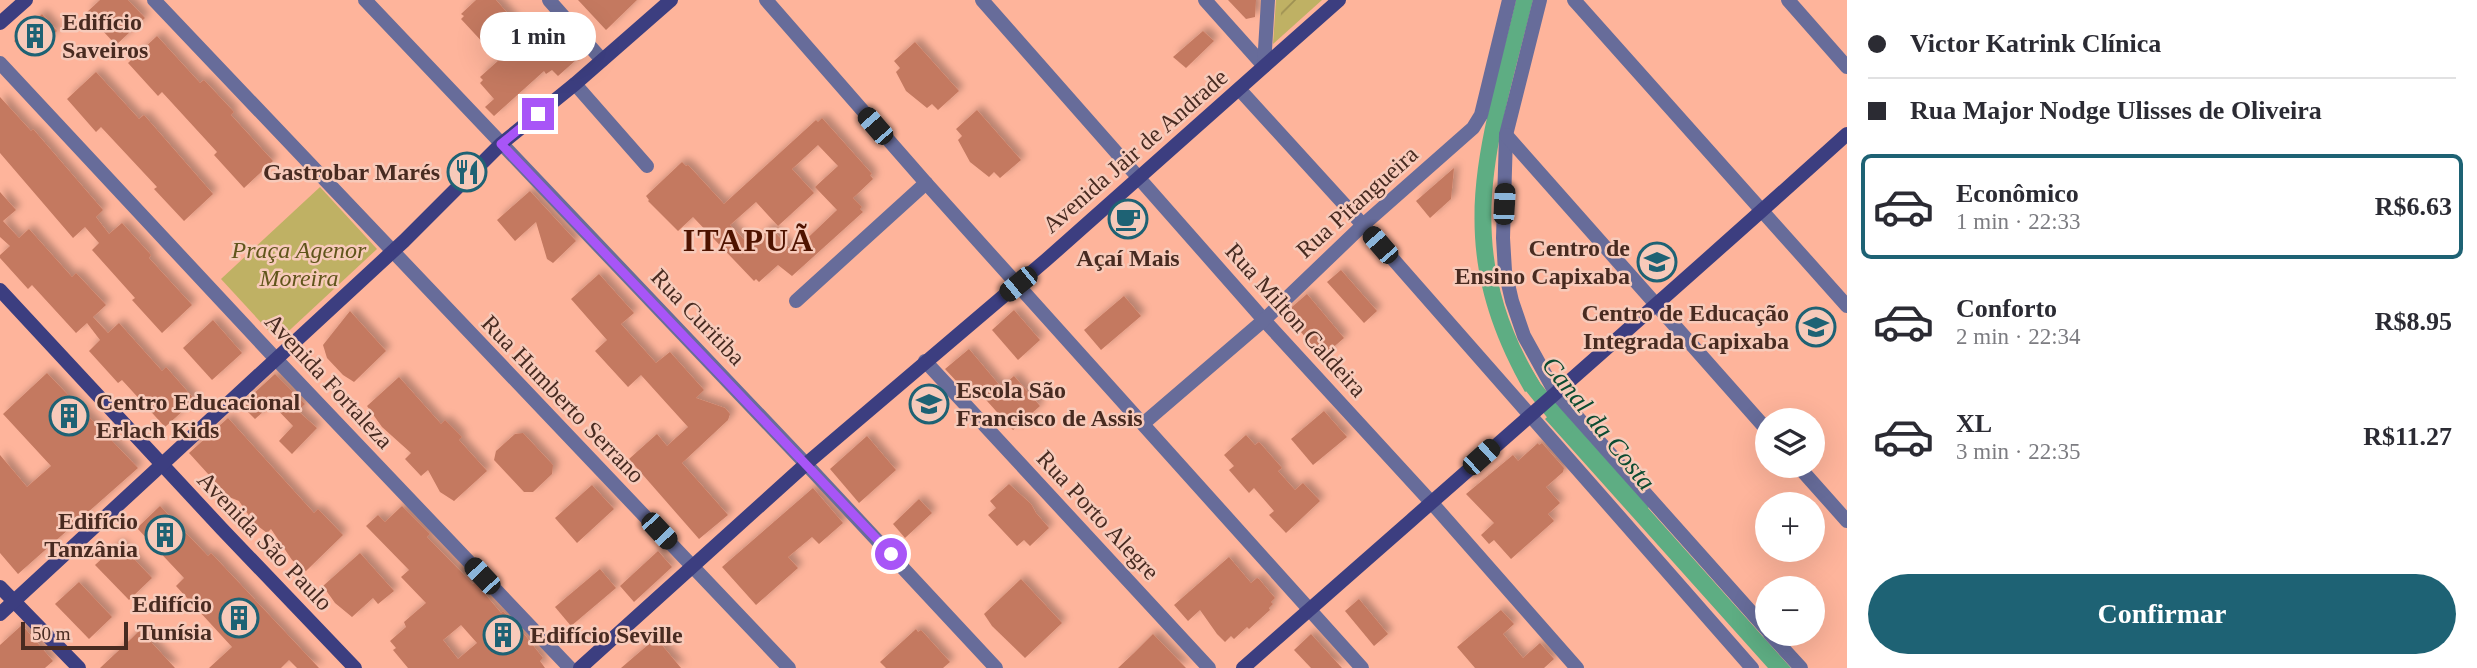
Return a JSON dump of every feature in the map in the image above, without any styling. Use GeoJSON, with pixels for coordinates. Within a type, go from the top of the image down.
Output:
{"type":"FeatureCollection","features":[{"type":"Feature","properties":{"kind":"main road"},"geometry":{"type":"LineString","coordinates":[[0,23],[26,0]]}},
{"type":"Feature","properties":{"kind":"main road"},"geometry":{"type":"LineString","coordinates":[[0,614],[392,253],[501,144],[671,0]]}},
{"type":"Feature","properties":{"kind":"main road","name":"Avenida Jair de Andrade"},"geometry":{"type":"LineString","coordinates":[[580,668],[806,464],[1140,178],[1339,0]]}},
{"type":"Feature","properties":{"kind":"main road"},"geometry":{"type":"LineString","coordinates":[[1243,668],[1656,306],[1847,134]]}},
{"type":"Feature","properties":{"kind":"main road","name":"Avenida São Paulo"},"geometry":{"type":"LineString","coordinates":[[0,290],[355,668]]}},
{"type":"Feature","properties":{"kind":"main road"},"geometry":{"type":"LineString","coordinates":[[0,587],[79,668]]}},
{"type":"Feature","properties":{"kind":"street","name":"Rua Humberto Serrano"},"geometry":{"type":"LineString","coordinates":[[154,0],[789,668]]}},
{"type":"Feature","properties":{"kind":"street","name":"Rua Curitiba"},"geometry":{"type":"LineString","coordinates":[[365,0],[996,668]]}},
{"type":"Feature","properties":{"kind":"street"},"geometry":{"type":"LineString","coordinates":[[549,0],[603,60]]}},
{"type":"Feature","properties":{"kind":"street"},"geometry":{"type":"LineString","coordinates":[[766,0],[926,183],[1363,668]]}},
{"type":"Feature","properties":{"kind":"street","name":"Rua Milton Caldeira"},"geometry":{"type":"LineString","coordinates":[[982,0],[1264,320],[1431,502],[1577,668]]}},
{"type":"Feature","properties":{"kind":"street"},"geometry":{"type":"LineString","coordinates":[[1205,0],[1264,66]]}},
{"type":"Feature","properties":{"kind":"street"},"geometry":{"type":"LineString","coordinates":[[1264,66],[1268,0]]}},
{"type":"Feature","properties":{"kind":"street","name":"Rua Pitangueira"},"geometry":{"type":"LineString","coordinates":[[1143,423],[1264,320],[1363,225],[1475,126],[1482,111],[1509,0]]}},
{"type":"Feature","properties":{"kind":"street"},"geometry":{"type":"LineString","coordinates":[[1540,0],[1506,135],[1503,238],[1512,301],[1524,335],[1553,394],[1755,617]]}},
{"type":"Feature","properties":{"kind":"street"},"geometry":{"type":"LineString","coordinates":[[1574,0],[1847,306]]}},
{"type":"Feature","properties":{"kind":"street"},"geometry":{"type":"LineString","coordinates":[[1788,0],[1847,67]]}},
{"type":"Feature","properties":{"kind":"street","name":"Avenida Fortaleza"},"geometry":{"type":"LineString","coordinates":[[0,63],[570,668]]}},
{"type":"Feature","properties":{"kind":"street"},"geometry":{"type":"LineString","coordinates":[[575,84],[647,166]]}},
{"type":"Feature","properties":{"kind":"street"},"geometry":{"type":"LineString","coordinates":[[1240,90],[1532,412],[1752,668]]}},
{"type":"Feature","properties":{"kind":"street"},"geometry":{"type":"LineString","coordinates":[[1506,135],[1755,416]]}},
{"type":"Feature","properties":{"kind":"street"},"geometry":{"type":"LineString","coordinates":[[796,301],[926,183]]}},
{"type":"Feature","properties":{"kind":"street","name":"Rua Porto Alegre"},"geometry":{"type":"LineString","coordinates":[[925,361],[1209,668]]}},
{"type":"Feature","properties":{"kind":"street"},"geometry":{"type":"LineString","coordinates":[[1809,478],[1847,521]]}},
{"type":"Feature","properties":{"kind":"street"},"geometry":{"type":"LineString","coordinates":[[1781,646],[1801,668]]}},
{"type":"Feature","properties":{"kind":"green space"},"geometry":{"type":"Polygon","coordinates":[[[1276,0],[1322,0],[1273,44],[1276,0]]]}},
{"type":"Feature","properties":{"kind":"green space"},"geometry":{"type":"Polygon","coordinates":[[[1282,0],[1306,0],[1280,26],[1282,0]]]}},
{"type":"Feature","properties":{"kind":"green space","name":"Praça Agenor Moreira"},"geometry":{"type":"Polygon","coordinates":[[[320,187],[377,249],[278,341],[221,279],[320,187]]]}},
{"type":"Feature","properties":{"kind":"shaded area"},"geometry":{"type":"Polygon","coordinates":[[[1516,0],[1533,0],[1498,147],[1492,193],[1492,239],[1499,285],[1514,333],[1540,383],[1525,392],[1499,339],[1483,290],[1475,243],[1475,198],[1480,152],[1516,0]]]}},
{"type":"Feature","properties":{"kind":"shaded area"},"geometry":{"type":"Polygon","coordinates":[[[1559,406],[1755,628],[1755,646],[1771,646],[1791,668],[1768,668],[1545,419],[1559,406]]]}},
{"type":"Feature","properties":{"kind":"building"},"geometry":{"type":"Polygon","coordinates":[[[100,0],[128,0],[145,18],[116,45],[86,13],[100,0]]]}},
{"type":"Feature","properties":{"kind":"building"},"geometry":{"type":"Polygon","coordinates":[[[476,0],[496,0],[534,44],[550,28],[576,60],[558,76],[552,70],[546,74],[544,71],[494,116],[485,107],[494,99],[480,83],[483,80],[480,77],[499,60],[461,19],[464,16],[461,14],[476,0]]]}},
{"type":"Feature","properties":{"kind":"building"},"geometry":{"type":"Polygon","coordinates":[[[578,0],[637,0],[606,30],[578,0]]]}},
{"type":"Feature","properties":{"kind":"building"},"geometry":{"type":"Polygon","coordinates":[[[1228,0],[1256,0],[1255,17],[1246,19],[1228,0]]]}},
{"type":"Feature","properties":{"kind":"building","name":"Edifício Saveiros"},"geometry":{"type":"Polygon","coordinates":[[[42,14],[57,31],[29,56],[14,41],[42,14]]]}},
{"type":"Feature","properties":{"kind":"building"},"geometry":{"type":"Polygon","coordinates":[[[1203,31],[1214,41],[1186,68],[1173,57],[1203,31]]]}},
{"type":"Feature","properties":{"kind":"building"},"geometry":{"type":"Polygon","coordinates":[[[157,36],[200,83],[204,80],[234,112],[231,115],[273,161],[244,188],[214,155],[217,152],[162,92],[158,96],[128,63],[157,36]]]}},
{"type":"Feature","properties":{"kind":"building"},"geometry":{"type":"Polygon","coordinates":[[[915,42],[959,91],[938,110],[932,104],[927,108],[906,91],[896,72],[900,68],[894,61],[915,42]]]}},
{"type":"Feature","properties":{"kind":"building"},"geometry":{"type":"Polygon","coordinates":[[[96,72],[139,119],[144,115],[213,194],[184,221],[154,189],[157,187],[101,127],[96,132],[67,99],[96,72]]]}},
{"type":"Feature","properties":{"kind":"building"},"geometry":{"type":"Polygon","coordinates":[[[0,97],[31,131],[33,129],[103,210],[96,217],[109,234],[122,223],[151,255],[149,258],[192,305],[162,333],[92,250],[99,243],[85,227],[73,238],[0,153],[0,97]]]}},
{"type":"Feature","properties":{"kind":"building"},"geometry":{"type":"Polygon","coordinates":[[[977,110],[1021,160],[1000,178],[994,172],[989,177],[970,162],[958,140],[962,136],[956,129],[977,110]]]}},
{"type":"Feature","properties":{"kind":"building"},"geometry":{"type":"Polygon","coordinates":[[[822,118],[872,174],[870,175],[873,179],[853,198],[863,212],[792,276],[778,265],[759,282],[756,279],[754,281],[693,217],[678,231],[648,201],[646,196],[682,162],[688,165],[724,204],[816,120],[818,122],[822,118]],[[818,145],[792,169],[814,193],[778,226],[756,202],[730,225],[750,246],[770,227],[793,252],[837,210],[815,187],[838,166],[818,145]]]}},
{"type":"Feature","properties":{"kind":"building"},"geometry":{"type":"Polygon","coordinates":[[[1454,168],[1451,199],[1430,218],[1416,201],[1454,168]]]}},
{"type":"Feature","properties":{"kind":"building"},"geometry":{"type":"Polygon","coordinates":[[[530,191],[576,241],[553,263],[547,259],[536,222],[515,241],[497,220],[530,191]]]}},
{"type":"Feature","properties":{"kind":"building"},"geometry":{"type":"Polygon","coordinates":[[[0,192],[16,210],[3,221],[19,238],[29,229],[72,277],[76,273],[106,305],[93,317],[108,333],[119,323],[162,371],[166,367],[195,400],[165,427],[122,380],[118,383],[89,351],[100,340],[87,323],[76,333],[32,285],[28,289],[0,258],[10,246],[0,237],[0,192]]]}},
{"type":"Feature","properties":{"kind":"building"},"geometry":{"type":"Polygon","coordinates":[[[1341,270],[1377,311],[1364,323],[1327,282],[1341,270]]]}},
{"type":"Feature","properties":{"kind":"building"},"geometry":{"type":"Polygon","coordinates":[[[599,274],[634,313],[621,324],[656,363],[670,352],[704,390],[696,398],[725,408],[730,414],[728,420],[682,463],[728,515],[699,539],[629,459],[657,434],[667,446],[688,427],[641,375],[628,387],[595,351],[607,340],[571,299],[599,274]]]}},
{"type":"Feature","properties":{"kind":"building"},"geometry":{"type":"Polygon","coordinates":[[[1307,294],[1344,338],[1322,357],[1285,313],[1307,294]]]}},
{"type":"Feature","properties":{"kind":"building"},"geometry":{"type":"Polygon","coordinates":[[[1124,296],[1141,316],[1101,350],[1084,330],[1124,296]]]}},
{"type":"Feature","properties":{"kind":"building"},"geometry":{"type":"Polygon","coordinates":[[[1014,310],[1040,340],[1018,360],[992,330],[1014,310]]]}},
{"type":"Feature","properties":{"kind":"building"},"geometry":{"type":"Polygon","coordinates":[[[350,311],[386,351],[354,382],[327,358],[323,345],[350,311]]]}},
{"type":"Feature","properties":{"kind":"building"},"geometry":{"type":"Polygon","coordinates":[[[213,320],[242,353],[212,380],[183,348],[213,320]]]}},
{"type":"Feature","properties":{"kind":"building"},"geometry":{"type":"Polygon","coordinates":[[[969,349],[1001,387],[1014,376],[1040,406],[1013,430],[979,392],[972,398],[945,369],[969,349]]]}},
{"type":"Feature","properties":{"kind":"building"},"geometry":{"type":"Polygon","coordinates":[[[47,373],[138,468],[18,574],[0,553],[0,455],[27,487],[51,466],[3,414],[47,373]]]}},
{"type":"Feature","properties":{"kind":"building"},"geometry":{"type":"Polygon","coordinates":[[[275,374],[305,404],[298,411],[317,428],[292,454],[279,441],[293,426],[272,404],[255,419],[241,405],[275,374]]]}},
{"type":"Feature","properties":{"kind":"building"},"geometry":{"type":"Polygon","coordinates":[[[399,377],[441,424],[445,420],[462,437],[459,440],[487,471],[454,501],[440,492],[428,470],[421,476],[405,459],[411,453],[382,427],[367,406],[399,377]]]}},
{"type":"Feature","properties":{"kind":"building"},"geometry":{"type":"Polygon","coordinates":[[[1324,411],[1347,437],[1313,465],[1291,439],[1324,411]]]}},
{"type":"Feature","properties":{"kind":"building"},"geometry":{"type":"Polygon","coordinates":[[[228,418],[314,513],[318,509],[343,535],[306,571],[292,560],[271,529],[267,533],[254,523],[239,501],[229,497],[189,453],[228,418]]]}},
{"type":"Feature","properties":{"kind":"building"},"geometry":{"type":"Polygon","coordinates":[[[523,433],[553,465],[552,474],[533,492],[524,492],[494,460],[496,451],[515,434],[523,433]]]}},
{"type":"Feature","properties":{"kind":"building"},"geometry":{"type":"Polygon","coordinates":[[[1246,435],[1255,445],[1259,442],[1282,468],[1278,471],[1295,490],[1303,483],[1320,501],[1286,533],[1269,515],[1274,511],[1254,488],[1249,493],[1229,470],[1234,466],[1224,455],[1246,435]]]}},
{"type":"Feature","properties":{"kind":"building"},"geometry":{"type":"Polygon","coordinates":[[[867,436],[896,470],[859,503],[830,469],[867,436]]]}},
{"type":"Feature","properties":{"kind":"building"},"geometry":{"type":"Polygon","coordinates":[[[1538,443],[1542,443],[1564,468],[1546,487],[1560,503],[1548,514],[1554,521],[1511,559],[1494,540],[1489,544],[1481,535],[1494,523],[1466,494],[1513,455],[1518,461],[1538,443]]]}},
{"type":"Feature","properties":{"kind":"building"},"geometry":{"type":"Polygon","coordinates":[[[1009,484],[1031,504],[1049,528],[1030,546],[1024,540],[1017,546],[988,515],[996,508],[990,501],[1009,484]]]}},
{"type":"Feature","properties":{"kind":"building"},"geometry":{"type":"Polygon","coordinates":[[[592,485],[614,509],[577,543],[555,518],[592,485]]]}},
{"type":"Feature","properties":{"kind":"building"},"geometry":{"type":"Polygon","coordinates":[[[813,488],[843,523],[819,544],[812,537],[788,557],[798,568],[756,605],[722,567],[813,488]]]}},
{"type":"Feature","properties":{"kind":"building"},"geometry":{"type":"Polygon","coordinates":[[[919,499],[932,513],[905,538],[893,524],[919,499]]]}},
{"type":"Feature","properties":{"kind":"building"},"geometry":{"type":"Polygon","coordinates":[[[160,506],[208,556],[211,553],[319,668],[297,668],[289,660],[281,668],[209,668],[232,647],[176,586],[184,578],[137,528],[160,506]]]}},
{"type":"Feature","properties":{"kind":"building"},"geometry":{"type":"Polygon","coordinates":[[[402,506],[430,534],[427,537],[520,629],[543,658],[540,661],[545,668],[408,668],[393,650],[396,648],[390,641],[406,627],[404,622],[426,603],[401,577],[409,570],[366,526],[378,515],[385,522],[402,506]],[[461,625],[443,640],[458,659],[477,643],[461,625]]]}},
{"type":"Feature","properties":{"kind":"building"},"geometry":{"type":"Polygon","coordinates":[[[119,543],[152,578],[129,600],[95,565],[119,543]]]}},
{"type":"Feature","properties":{"kind":"building"},"geometry":{"type":"Polygon","coordinates":[[[658,551],[672,567],[634,602],[620,586],[658,551]]]}},
{"type":"Feature","properties":{"kind":"building"},"geometry":{"type":"Polygon","coordinates":[[[360,553],[394,591],[378,604],[373,598],[352,617],[335,603],[323,586],[360,553]]]}},
{"type":"Feature","properties":{"kind":"building"},"geometry":{"type":"Polygon","coordinates":[[[1229,557],[1251,583],[1259,579],[1275,598],[1271,602],[1273,604],[1270,610],[1249,629],[1247,627],[1234,639],[1231,636],[1225,642],[1200,610],[1188,621],[1174,605],[1229,557]]]}},
{"type":"Feature","properties":{"kind":"building"},"geometry":{"type":"Polygon","coordinates":[[[600,569],[616,588],[571,626],[555,607],[600,569]]]}},
{"type":"Feature","properties":{"kind":"building"},"geometry":{"type":"Polygon","coordinates":[[[1021,579],[1062,623],[1025,658],[992,626],[984,614],[1021,579]]]}},
{"type":"Feature","properties":{"kind":"building"},"geometry":{"type":"Polygon","coordinates":[[[79,582],[112,617],[89,639],[55,604],[79,582]]]}},
{"type":"Feature","properties":{"kind":"building"},"geometry":{"type":"Polygon","coordinates":[[[1359,599],[1388,634],[1374,646],[1345,611],[1359,599]]]}},
{"type":"Feature","properties":{"kind":"building"},"geometry":{"type":"Polygon","coordinates":[[[1501,610],[1514,624],[1503,634],[1523,658],[1540,643],[1554,659],[1544,668],[1475,668],[1457,647],[1501,610]]]}},
{"type":"Feature","properties":{"kind":"building"},"geometry":{"type":"Polygon","coordinates":[[[22,625],[53,661],[45,668],[0,668],[0,645],[22,625]]]}},
{"type":"Feature","properties":{"kind":"building"},"geometry":{"type":"Polygon","coordinates":[[[916,629],[918,632],[921,630],[950,662],[943,668],[886,668],[880,662],[916,629]]]}},
{"type":"Feature","properties":{"kind":"building"},"geometry":{"type":"Polygon","coordinates":[[[140,630],[175,668],[100,668],[132,638],[140,630]]]}},
{"type":"Feature","properties":{"kind":"building"},"geometry":{"type":"Polygon","coordinates":[[[1153,634],[1186,668],[1118,668],[1134,653],[1153,634]]]}},
{"type":"Feature","properties":{"kind":"building"},"geometry":{"type":"Polygon","coordinates":[[[1311,634],[1342,668],[1311,668],[1294,650],[1311,634]]]}},
{"type":"Feature","properties":{"kind":"building"},"geometry":{"type":"Polygon","coordinates":[[[656,638],[681,668],[621,668],[656,638]]]}},
{"type":"Feature","properties":{"kind":"waterway","name":"Canal da Costa"},"geometry":{"type":"LineString","coordinates":[[1522,369],[1565,427]]}},
{"type":"Feature","properties":{"kind":"place","name":"Edifício Saveiros"},"geometry":{"type":"Point","coordinates":[35,36]}},
{"type":"Feature","properties":{"kind":"place","name":"Gastrobar Marés"},"geometry":{"type":"Point","coordinates":[467,172]}},
{"type":"Feature","properties":{"kind":"place","name":"Açaí Mais"},"geometry":{"type":"Point","coordinates":[1128,219]}},
{"type":"Feature","properties":{"kind":"place","name":"Centro de Ensino Capixaba"},"geometry":{"type":"Point","coordinates":[1657,262]}},
{"type":"Feature","properties":{"kind":"place","name":"Centro de Educação Integrada Capixaba"},"geometry":{"type":"Point","coordinates":[1816,327]}},
{"type":"Feature","properties":{"kind":"place","name":"Escola São Francisco de Assis"},"geometry":{"type":"Point","coordinates":[929,404]}},
{"type":"Feature","properties":{"kind":"place","name":"Centro Educacional Erlach Kids"},"geometry":{"type":"Point","coordinates":[69,416]}},
{"type":"Feature","properties":{"kind":"place","name":"Edifício Tanzânia"},"geometry":{"type":"Point","coordinates":[165,535]}},
{"type":"Feature","properties":{"kind":"place","name":"Edifício Tunísia"},"geometry":{"type":"Point","coordinates":[239,618]}},
{"type":"Feature","properties":{"kind":"place","name":"Edifício Seville"},"geometry":{"type":"Point","coordinates":[503,635]}},
{"type":"Feature","properties":{"kind":"district","name":"ITAPUÃ"},"geometry":{"type":"Point","coordinates":[749,240]}},
{"type":"Feature","properties":{"kind":"route"},"geometry":{"type":"LineString","coordinates":[[538,114],[501,144],[891,554]]}}]}
